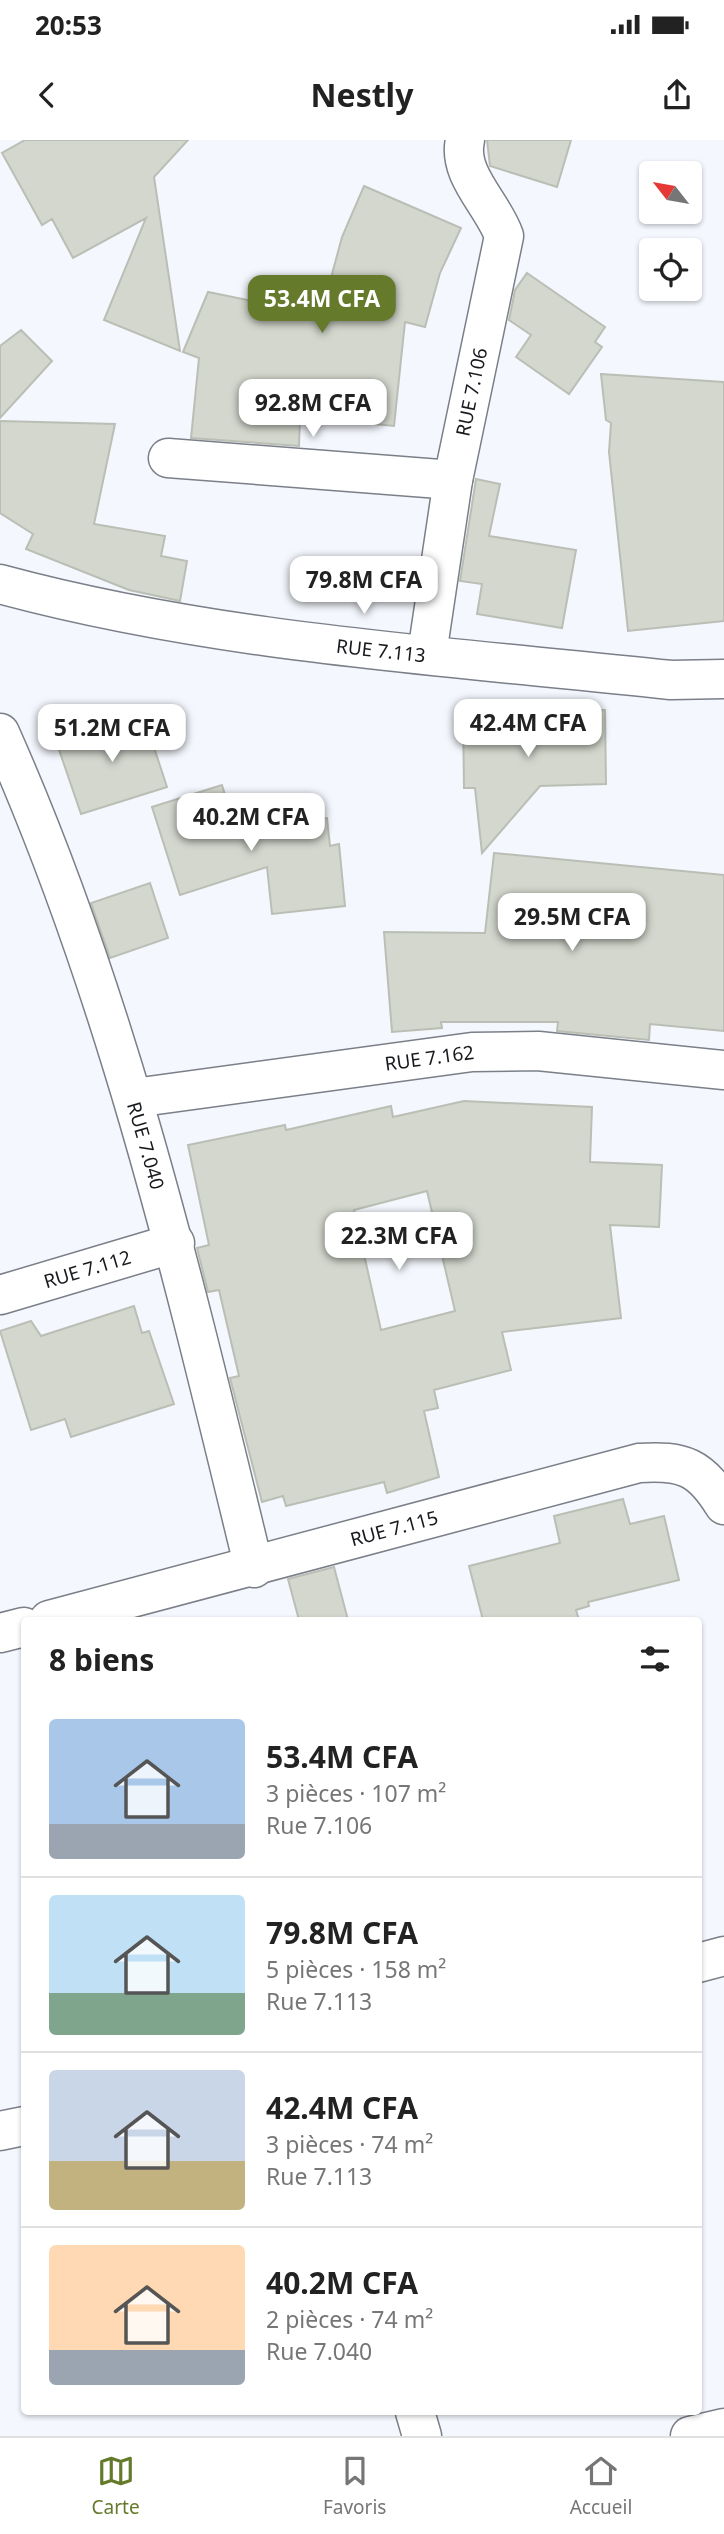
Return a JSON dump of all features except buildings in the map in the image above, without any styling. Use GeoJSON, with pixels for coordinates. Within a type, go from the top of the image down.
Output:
{"type":"FeatureCollection","features":[{"type":"Feature","properties":{"kind":"street","name":"RUE 7.106"},"geometry":{"type":"LineString","coordinates":[[427,654],[453,481],[504,236],[498,218],[472,180],[462,152],[465,140]]}},
{"type":"Feature","properties":{"kind":"street"},"geometry":{"type":"LineString","coordinates":[[168,458],[453,481]]}},
{"type":"Feature","properties":{"kind":"street","name":"RUE 7.113"},"geometry":{"type":"LineString","coordinates":[[0,584],[47,597],[244,633],[671,680],[724,679]]}},
{"type":"Feature","properties":{"kind":"street","name":"RUE 7.040"},"geometry":{"type":"LineString","coordinates":[[0,733],[31,803],[134,1098],[175,1243],[254,1568]]}},
{"type":"Feature","properties":{"kind":"street","name":"RUE 7.162"},"geometry":{"type":"LineString","coordinates":[[134,1098],[472,1052],[538,1051],[724,1070]]}},
{"type":"Feature","properties":{"kind":"street","name":"RUE 7.112"},"geometry":{"type":"LineString","coordinates":[[0,1295],[175,1243]]}},
{"type":"Feature","properties":{"kind":"street","name":"RUE 7.115"},"geometry":{"type":"LineString","coordinates":[[61,1617],[254,1568],[639,1463],[671,1461],[699,1472],[724,1505]]}},
{"type":"Feature","properties":{"kind":"street"},"geometry":{"type":"LineString","coordinates":[[0,1633],[21,1628]]}},
{"type":"Feature","properties":{"kind":"street"},"geometry":{"type":"LineString","coordinates":[[702,1962],[724,1956]]}},
{"type":"Feature","properties":{"kind":"street"},"geometry":{"type":"LineString","coordinates":[[0,2131],[21,2127]]}},
{"type":"Feature","properties":{"kind":"street"},"geometry":{"type":"LineString","coordinates":[[416,2415],[422,2436]]}},
{"type":"Feature","properties":{"kind":"street"},"geometry":{"type":"LineString","coordinates":[[690,2436],[724,2428]]}}]}
